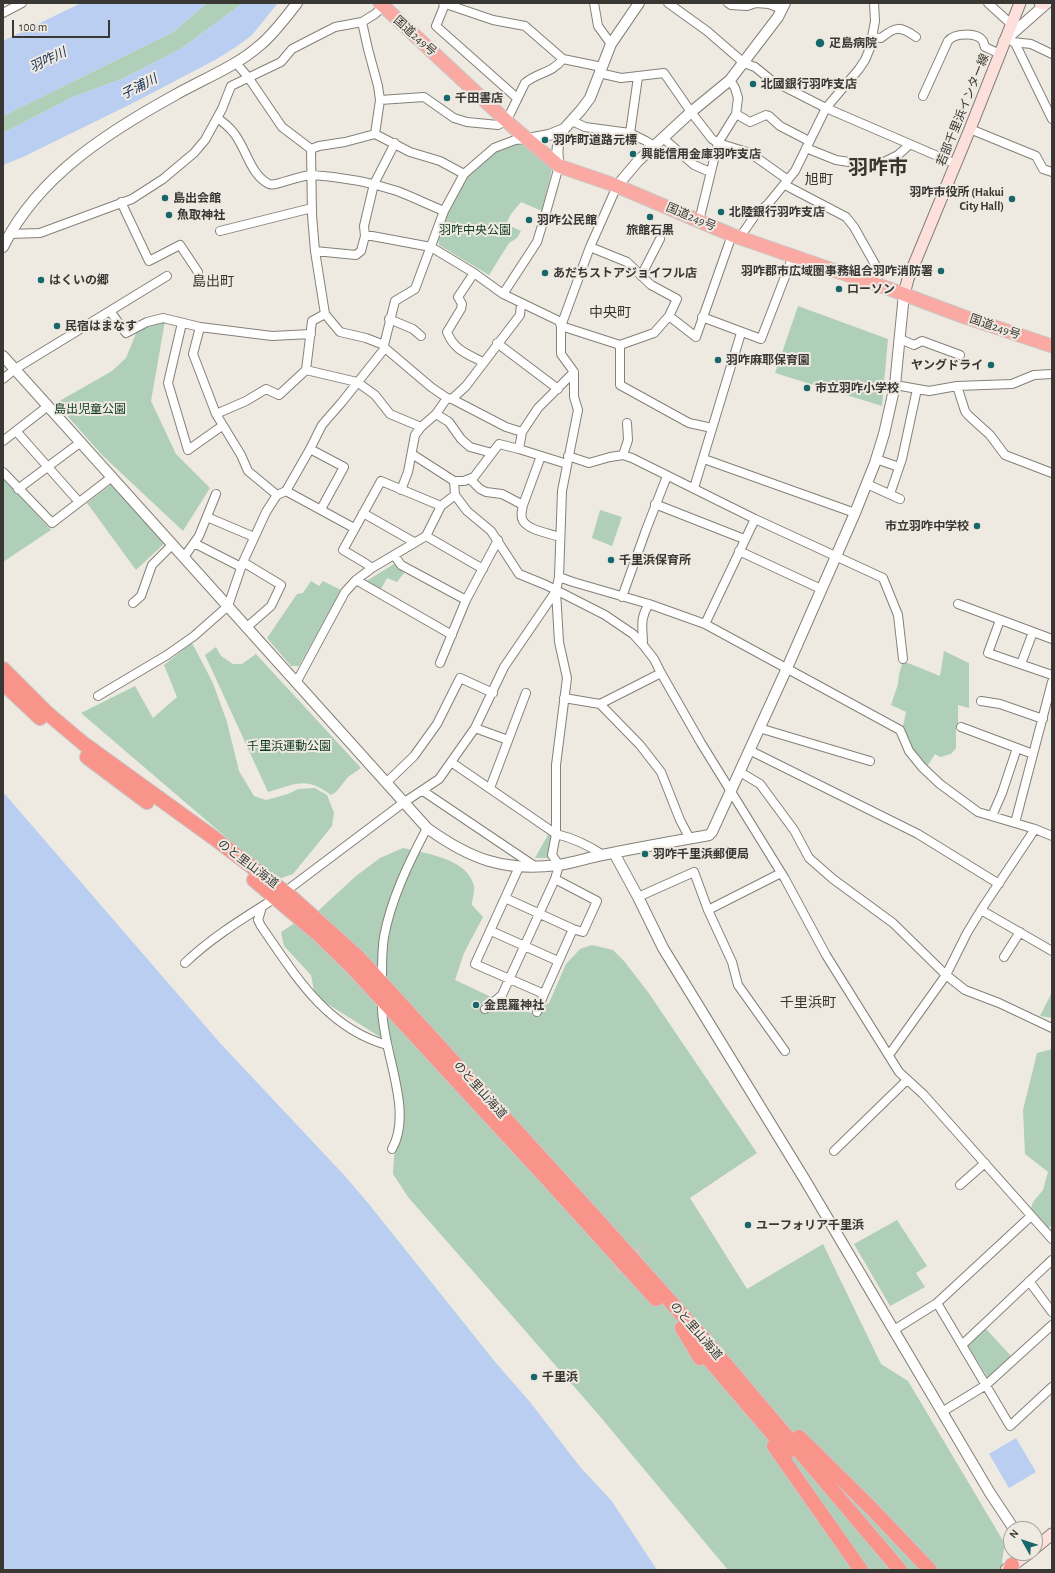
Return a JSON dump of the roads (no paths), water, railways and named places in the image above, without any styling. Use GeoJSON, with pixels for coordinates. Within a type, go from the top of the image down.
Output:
{"type":"FeatureCollection","features":[{"type":"Feature","properties":{"kind":"highway","name":"国道249号"},"geometry":{"type":"LineString","coordinates":[[383,4],[507,120],[559,166],[617,186],[736,236],[878,284],[962,316],[1052,346]]}},
{"type":"Feature","properties":{"kind":"highway"},"geometry":{"type":"LineString","coordinates":[[3,662],[25,691]]}},
{"type":"Feature","properties":{"kind":"highway","name":"のと里山海道"},"geometry":{"type":"LineString","coordinates":[[3,669],[46,712],[84,744],[214,838],[290,896],[358,957],[711,1347],[900,1570]]}},
{"type":"Feature","properties":{"kind":"highway","name":"のと里山海道"},"geometry":{"type":"LineString","coordinates":[[3,683],[16,697],[64,739],[110,776],[218,852],[284,904],[352,967],[460,1083],[682,1328],[888,1570]]}},
{"type":"Feature","properties":{"kind":"highway"},"geometry":{"type":"LineString","coordinates":[[682,1328],[702,1360],[755,1421],[861,1570]]}},
{"type":"Feature","properties":{"kind":"highway"},"geometry":{"type":"LineString","coordinates":[[711,1347],[751,1385],[793,1431],[871,1508],[930,1570]]}},
{"type":"Feature","properties":{"kind":"main road","name":"若部千里浜インター線"},"geometry":{"type":"LineString","coordinates":[[904,294],[908,279],[1000,54],[1010,42],[1011,24],[1020,3]]}},
{"type":"Feature","properties":{"kind":"main road"},"geometry":{"type":"LineString","coordinates":[[1043,1541],[1052,1534]]}},
{"type":"Feature","properties":{"kind":"main road"},"geometry":{"type":"LineString","coordinates":[[1010,1568],[1018,1561]]}},
{"type":"Feature","properties":{"kind":"street"},"geometry":{"type":"LineString","coordinates":[[4,11],[22,3]]}},
{"type":"Feature","properties":{"kind":"street"},"geometry":{"type":"LineString","coordinates":[[3,247],[10,234],[50,181],[86,150],[174,95],[236,63],[260,46],[297,3]]}},
{"type":"Feature","properties":{"kind":"street"},"geometry":{"type":"LineString","coordinates":[[517,98],[436,26],[444,3],[493,20],[525,26],[563,59],[622,78],[664,73],[707,134],[718,143],[750,153],[787,183],[846,217],[854,227],[876,266],[878,284]]}},
{"type":"Feature","properties":{"kind":"street"},"geometry":{"type":"LineString","coordinates":[[594,3],[598,26],[611,44]]}},
{"type":"Feature","properties":{"kind":"street"},"geometry":{"type":"LineString","coordinates":[[503,294],[537,242],[559,166],[556,153],[558,143],[564,129],[590,98],[611,44],[639,3]]}},
{"type":"Feature","properties":{"kind":"street"},"geometry":{"type":"LineString","coordinates":[[668,3],[707,31],[744,63],[755,67],[771,80],[826,108],[956,164]]}},
{"type":"Feature","properties":{"kind":"street"},"geometry":{"type":"LineString","coordinates":[[559,865],[552,855],[556,834],[556,765],[567,678],[559,642],[556,592],[559,577],[562,491],[578,410],[574,397],[574,372],[561,354],[561,326],[590,247],[617,186],[654,146],[691,112],[730,80],[778,17],[783,6],[756,3],[747,6],[731,5],[728,3]]}},
{"type":"Feature","properties":{"kind":"street"},"geometry":{"type":"LineString","coordinates":[[669,316],[696,337],[702,317],[736,236],[787,183],[795,171],[826,108],[859,69],[867,54],[875,21],[874,3]]}},
{"type":"Feature","properties":{"kind":"street"},"geometry":{"type":"LineString","coordinates":[[988,3],[1011,24]]}},
{"type":"Feature","properties":{"kind":"street"},"geometry":{"type":"LineString","coordinates":[[1010,42],[1044,3]]}},
{"type":"Feature","properties":{"kind":"street"},"geometry":{"type":"LineString","coordinates":[[10,234],[40,233],[132,199],[163,179],[194,153],[205,140],[222,109],[231,86],[281,62],[292,49],[334,27],[362,22],[375,14],[383,4]]}},
{"type":"Feature","properties":{"kind":"street"},"geometry":{"type":"LineString","coordinates":[[362,22],[380,100],[375,134]]}},
{"type":"Feature","properties":{"kind":"street"},"geometry":{"type":"LineString","coordinates":[[872,37],[882,38],[890,31],[897,29],[905,29],[916,37]]}},
{"type":"Feature","properties":{"kind":"street"},"geometry":{"type":"LineString","coordinates":[[923,96],[951,37],[971,35],[983,41],[985,47],[1000,54]]}},
{"type":"Feature","properties":{"kind":"street"},"geometry":{"type":"LineString","coordinates":[[1010,42],[1031,44],[1052,54]]}},
{"type":"Feature","properties":{"kind":"street"},"geometry":{"type":"LineString","coordinates":[[1010,42],[1052,120]]}},
{"type":"Feature","properties":{"kind":"street"},"geometry":{"type":"LineString","coordinates":[[380,100],[424,97],[450,116],[467,122],[498,125],[507,120],[525,83],[530,79],[556,68],[563,59]]}},
{"type":"Feature","properties":{"kind":"street"},"geometry":{"type":"LineString","coordinates":[[236,63],[248,77],[282,127],[311,149]]}},
{"type":"Feature","properties":{"kind":"street"},"geometry":{"type":"LineString","coordinates":[[630,133],[638,77]]}},
{"type":"Feature","properties":{"kind":"street"},"geometry":{"type":"LineString","coordinates":[[699,220],[718,143],[736,114],[738,98],[735,88],[730,80]]}},
{"type":"Feature","properties":{"kind":"street"},"geometry":{"type":"LineString","coordinates":[[736,114],[750,122],[766,115],[769,116],[780,126],[808,145],[836,160],[862,164],[884,162],[898,155],[909,145]]}},
{"type":"Feature","properties":{"kind":"street"},"geometry":{"type":"LineString","coordinates":[[217,118],[234,132],[254,170],[269,184],[274,185],[292,178],[311,175],[374,184],[398,191],[444,211]]}},
{"type":"Feature","properties":{"kind":"street"},"geometry":{"type":"LineString","coordinates":[[572,120],[585,127],[630,133],[654,146]]}},
{"type":"Feature","properties":{"kind":"street"},"geometry":{"type":"LineString","coordinates":[[98,696],[194,636],[228,606],[242,564],[266,512],[277,495],[286,491],[322,425],[384,346],[389,319],[395,301],[415,289],[444,211],[464,174],[494,148],[514,140],[549,135],[564,129]]}},
{"type":"Feature","properties":{"kind":"street"},"geometry":{"type":"LineString","coordinates":[[970,129],[1036,156],[1043,169],[1052,172]]}},
{"type":"Feature","properties":{"kind":"street"},"geometry":{"type":"LineString","coordinates":[[311,149],[375,134],[410,152],[440,161],[464,174]]}},
{"type":"Feature","properties":{"kind":"street"},"geometry":{"type":"LineString","coordinates":[[663,138],[694,165],[710,172]]}},
{"type":"Feature","properties":{"kind":"street"},"geometry":{"type":"LineString","coordinates":[[315,251],[356,255],[361,251],[365,236],[364,226],[374,184],[395,144]]}},
{"type":"Feature","properties":{"kind":"street"},"geometry":{"type":"LineString","coordinates":[[311,149],[312,208],[315,251],[325,314],[340,332],[366,338],[384,346],[431,387],[506,427],[522,432]]}},
{"type":"Feature","properties":{"kind":"street"},"geometry":{"type":"LineString","coordinates":[[121,202],[149,261],[180,245],[198,272]]}},
{"type":"Feature","properties":{"kind":"street"},"geometry":{"type":"LineString","coordinates":[[220,231],[312,208]]}},
{"type":"Feature","properties":{"kind":"street"},"geometry":{"type":"LineString","coordinates":[[365,236],[431,247],[474,273],[503,294],[559,321],[561,326],[620,345],[654,333],[669,316],[677,299],[651,285],[627,262],[590,247]]}},
{"type":"Feature","properties":{"kind":"street"},"geometry":{"type":"LineString","coordinates":[[641,276],[660,240]]}},
{"type":"Feature","properties":{"kind":"street"},"geometry":{"type":"LineString","coordinates":[[702,317],[741,333],[761,339],[793,256]]}},
{"type":"Feature","properties":{"kind":"street"},"geometry":{"type":"LineString","coordinates":[[474,273],[458,297],[462,304],[461,309],[447,332],[451,342],[460,350],[483,362]]}},
{"type":"Feature","properties":{"kind":"street"},"geometry":{"type":"LineString","coordinates":[[3,379],[15,369],[167,276]]}},
{"type":"Feature","properties":{"kind":"street"},"geometry":{"type":"LineString","coordinates":[[3,356],[427,828],[445,842],[485,861],[519,867],[536,867],[559,865],[603,855],[690,839],[709,835],[712,832],[836,557],[876,459],[884,434],[894,385],[904,294]]}},
{"type":"Feature","properties":{"kind":"street"},"geometry":{"type":"LineString","coordinates":[[401,490],[412,454],[415,435],[450,398],[466,386],[497,343],[520,315],[521,304]]}},
{"type":"Feature","properties":{"kind":"street"},"geometry":{"type":"LineString","coordinates":[[110,311],[126,333],[147,322],[163,318],[200,327],[272,336],[311,334]]}},
{"type":"Feature","properties":{"kind":"street"},"geometry":{"type":"LineString","coordinates":[[216,414],[246,401],[266,389],[279,395],[306,370],[312,321],[325,314]]}},
{"type":"Feature","properties":{"kind":"street"},"geometry":{"type":"LineString","coordinates":[[389,319],[413,330],[421,336]]}},
{"type":"Feature","properties":{"kind":"street"},"geometry":{"type":"LineString","coordinates":[[182,323],[168,383],[188,450],[222,426]]}},
{"type":"Feature","properties":{"kind":"street"},"geometry":{"type":"LineString","coordinates":[[200,327],[193,354],[216,414],[240,455],[248,472],[277,495]]}},
{"type":"Feature","properties":{"kind":"street"},"geometry":{"type":"LineString","coordinates":[[694,488],[741,333]]}},
{"type":"Feature","properties":{"kind":"street"},"geometry":{"type":"LineString","coordinates":[[900,339],[914,345],[922,341],[960,355]]}},
{"type":"Feature","properties":{"kind":"street"},"geometry":{"type":"LineString","coordinates":[[497,343],[558,389]]}},
{"type":"Feature","properties":{"kind":"street"},"geometry":{"type":"LineString","coordinates":[[620,345],[620,385],[689,422],[712,428]]}},
{"type":"Feature","properties":{"kind":"street"},"geometry":{"type":"LineString","coordinates":[[306,370],[357,382],[375,395],[390,414],[421,427]]}},
{"type":"Feature","properties":{"kind":"street"},"geometry":{"type":"LineString","coordinates":[[519,449],[522,432],[538,408],[574,372]]}},
{"type":"Feature","properties":{"kind":"street"},"geometry":{"type":"LineString","coordinates":[[894,385],[929,391],[957,386],[1012,384],[1034,375],[1052,374]]}},
{"type":"Feature","properties":{"kind":"street"},"geometry":{"type":"LineString","coordinates":[[957,386],[968,416],[990,435],[1005,455],[1052,473]]}},
{"type":"Feature","properties":{"kind":"street"},"geometry":{"type":"LineString","coordinates":[[890,494],[900,468],[917,389]]}},
{"type":"Feature","properties":{"kind":"street"},"geometry":{"type":"LineString","coordinates":[[3,441],[48,406]]}},
{"type":"Feature","properties":{"kind":"street"},"geometry":{"type":"LineString","coordinates":[[436,414],[449,422],[461,439],[470,447],[492,453]]}},
{"type":"Feature","properties":{"kind":"street"},"geometry":{"type":"LineString","coordinates":[[623,455],[628,440],[627,423]]}},
{"type":"Feature","properties":{"kind":"street"},"geometry":{"type":"LineString","coordinates":[[16,431],[79,502]]}},
{"type":"Feature","properties":{"kind":"street"},"geometry":{"type":"LineString","coordinates":[[18,489],[81,442]]}},
{"type":"Feature","properties":{"kind":"street"},"geometry":{"type":"LineString","coordinates":[[412,454],[454,481],[464,481],[474,477],[499,444],[541,456],[589,463],[623,455],[632,458],[755,519],[883,578],[898,615],[903,659]]}},
{"type":"Feature","properties":{"kind":"street"},"geometry":{"type":"LineString","coordinates":[[310,449],[344,467],[321,509]]}},
{"type":"Feature","properties":{"kind":"street"},"geometry":{"type":"LineString","coordinates":[[541,456],[523,505],[521,514],[522,520],[531,528],[560,537]]}},
{"type":"Feature","properties":{"kind":"street"},"geometry":{"type":"LineString","coordinates":[[704,459],[855,513]]}},
{"type":"Feature","properties":{"kind":"street"},"geometry":{"type":"LineString","coordinates":[[876,459],[900,468]]}},
{"type":"Feature","properties":{"kind":"street"},"geometry":{"type":"LineString","coordinates":[[3,472],[52,523],[112,477]]}},
{"type":"Feature","properties":{"kind":"street"},"geometry":{"type":"LineString","coordinates":[[622,597],[655,504],[668,476]]}},
{"type":"Feature","properties":{"kind":"street"},"geometry":{"type":"LineString","coordinates":[[470,479],[480,489],[486,492],[502,494],[523,505]]}},
{"type":"Feature","properties":{"kind":"street"},"geometry":{"type":"LineString","coordinates":[[372,568],[342,550],[381,480],[401,490],[441,506]]}},
{"type":"Feature","properties":{"kind":"street"},"geometry":{"type":"LineString","coordinates":[[454,481],[455,495],[467,511],[491,531],[519,574],[546,585],[556,592],[605,615],[633,634],[644,645],[654,658],[661,673],[781,873],[826,955],[899,1072],[924,1095],[1052,1239]]}},
{"type":"Feature","properties":{"kind":"street"},"geometry":{"type":"LineString","coordinates":[[867,484],[900,499]]}},
{"type":"Feature","properties":{"kind":"street"},"geometry":{"type":"LineString","coordinates":[[286,491],[354,528]]}},
{"type":"Feature","properties":{"kind":"street"},"geometry":{"type":"LineString","coordinates":[[184,557],[200,536],[216,494]]}},
{"type":"Feature","properties":{"kind":"street"},"geometry":{"type":"LineString","coordinates":[[296,683],[345,592],[356,580],[372,568],[426,536],[441,506],[455,495]]}},
{"type":"Feature","properties":{"kind":"street"},"geometry":{"type":"LineString","coordinates":[[655,504],[744,539]]}},
{"type":"Feature","properties":{"kind":"street"},"geometry":{"type":"LineString","coordinates":[[363,513],[414,542]]}},
{"type":"Feature","properties":{"kind":"street"},"geometry":{"type":"LineString","coordinates":[[207,517],[254,537]]}},
{"type":"Feature","properties":{"kind":"street"},"geometry":{"type":"LineString","coordinates":[[705,624],[744,539],[755,519]]}},
{"type":"Feature","properties":{"kind":"street"},"geometry":{"type":"LineString","coordinates":[[426,536],[483,569]]}},
{"type":"Feature","properties":{"kind":"street"},"geometry":{"type":"LineString","coordinates":[[440,663],[466,600],[498,540]]}},
{"type":"Feature","properties":{"kind":"street"},"geometry":{"type":"LineString","coordinates":[[194,543],[242,564],[281,585],[270,606],[247,627]]}},
{"type":"Feature","properties":{"kind":"street"},"geometry":{"type":"LineString","coordinates":[[133,603],[140,596],[152,565],[172,544]]}},
{"type":"Feature","properties":{"kind":"street"},"geometry":{"type":"LineString","coordinates":[[739,551],[821,589]]}},
{"type":"Feature","properties":{"kind":"street"},"geometry":{"type":"LineString","coordinates":[[394,555],[401,565],[466,600]]}},
{"type":"Feature","properties":{"kind":"street"},"geometry":{"type":"LineString","coordinates":[[559,577],[649,604],[705,624],[900,730],[909,751],[922,767],[940,784],[978,812],[1035,829],[1052,836]]}},
{"type":"Feature","properties":{"kind":"street"},"geometry":{"type":"LineString","coordinates":[[356,580],[452,635]]}},
{"type":"Feature","properties":{"kind":"street"},"geometry":{"type":"LineString","coordinates":[[290,888],[403,803],[423,791],[438,779],[475,728],[493,693],[504,667],[556,592]]}},
{"type":"Feature","properties":{"kind":"street"},"geometry":{"type":"LineString","coordinates":[[644,645],[642,619],[643,613],[649,604]]}},
{"type":"Feature","properties":{"kind":"street"},"geometry":{"type":"LineString","coordinates":[[958,604],[1052,639]]}},
{"type":"Feature","properties":{"kind":"street"},"geometry":{"type":"LineString","coordinates":[[1000,620],[988,653],[1052,675]]}},
{"type":"Feature","properties":{"kind":"street"},"geometry":{"type":"LineString","coordinates":[[1021,664],[1033,632]]}},
{"type":"Feature","properties":{"kind":"street"},"geometry":{"type":"LineString","coordinates":[[600,704],[661,673]]}},
{"type":"Feature","properties":{"kind":"street"},"geometry":{"type":"LineString","coordinates":[[386,783],[414,756],[437,724],[460,678],[493,693]]}},
{"type":"Feature","properties":{"kind":"street"},"geometry":{"type":"LineString","coordinates":[[1015,823],[1052,682]]}},
{"type":"Feature","properties":{"kind":"street"},"geometry":{"type":"LineString","coordinates":[[490,788],[526,693]]}},
{"type":"Feature","properties":{"kind":"street"},"geometry":{"type":"LineString","coordinates":[[564,698],[600,704],[640,745],[661,772],[680,820],[690,839]]}},
{"type":"Feature","properties":{"kind":"street"},"geometry":{"type":"LineString","coordinates":[[981,701],[1000,704],[1043,719]]}},
{"type":"Feature","properties":{"kind":"street"},"geometry":{"type":"LineString","coordinates":[[961,727],[1033,754]]}},
{"type":"Feature","properties":{"kind":"street"},"geometry":{"type":"LineString","coordinates":[[475,728],[508,740]]}},
{"type":"Feature","properties":{"kind":"street"},"geometry":{"type":"LineString","coordinates":[[759,728],[870,762]]}},
{"type":"Feature","properties":{"kind":"street"},"geometry":{"type":"LineString","coordinates":[[992,816],[1002,793],[1017,748]]}},
{"type":"Feature","properties":{"kind":"street"},"geometry":{"type":"LineString","coordinates":[[749,750],[918,834],[998,884]]}},
{"type":"Feature","properties":{"kind":"street"},"geometry":{"type":"LineString","coordinates":[[451,762],[556,834],[571,838],[592,847],[603,855]]}},
{"type":"Feature","properties":{"kind":"street"},"geometry":{"type":"LineString","coordinates":[[740,772],[760,784],[794,830],[809,858],[833,879],[893,923],[946,975],[965,990],[999,1003],[1052,1028]]}},
{"type":"Feature","properties":{"kind":"street"},"geometry":{"type":"LineString","coordinates":[[423,791],[536,867]]}},
{"type":"Feature","properties":{"kind":"street"},"geometry":{"type":"LineString","coordinates":[[382,975],[384,939],[390,915],[414,853],[427,828]]}},
{"type":"Feature","properties":{"kind":"street"},"geometry":{"type":"LineString","coordinates":[[889,1055],[946,975],[967,933],[981,910],[1035,829]]}},
{"type":"Feature","properties":{"kind":"street"},"geometry":{"type":"LineString","coordinates":[[614,853],[663,948],[686,988],[805,1180],[942,1412],[1009,1521]]}},
{"type":"Feature","properties":{"kind":"street"},"geometry":{"type":"LineString","coordinates":[[485,1009],[502,995],[555,879],[559,865]]}},
{"type":"Feature","properties":{"kind":"street"},"geometry":{"type":"LineString","coordinates":[[519,867],[475,964],[544,994]]}},
{"type":"Feature","properties":{"kind":"street"},"geometry":{"type":"LineString","coordinates":[[638,897],[694,872],[708,910],[732,962],[738,985],[785,1051]]}},
{"type":"Feature","properties":{"kind":"street"},"geometry":{"type":"LineString","coordinates":[[708,910],[781,873]]}},
{"type":"Feature","properties":{"kind":"street"},"geometry":{"type":"LineString","coordinates":[[505,898],[583,932],[597,900],[555,879]]}},
{"type":"Feature","properties":{"kind":"street"},"geometry":{"type":"LineString","coordinates":[[185,963],[222,932],[266,904],[258,920],[260,926],[313,998],[340,1022],[375,1042],[387,1045]]}},
{"type":"Feature","properties":{"kind":"street"},"geometry":{"type":"LineString","coordinates":[[981,910],[1052,950]]}},
{"type":"Feature","properties":{"kind":"street"},"geometry":{"type":"LineString","coordinates":[[537,1012],[573,928]]}},
{"type":"Feature","properties":{"kind":"street"},"geometry":{"type":"LineString","coordinates":[[491,931],[558,961]]}},
{"type":"Feature","properties":{"kind":"street"},"geometry":{"type":"LineString","coordinates":[[1004,957],[1020,932]]}},
{"type":"Feature","properties":{"kind":"street"},"geometry":{"type":"LineString","coordinates":[[382,1008],[382,1021],[397,1091],[400,1115],[400,1128],[396,1143],[392,1149]]}},
{"type":"Feature","properties":{"kind":"street"},"geometry":{"type":"LineString","coordinates":[[834,1151],[907,1080]]}},
{"type":"Feature","properties":{"kind":"street"},"geometry":{"type":"LineString","coordinates":[[960,1185],[985,1163]]}},
{"type":"Feature","properties":{"kind":"street"},"geometry":{"type":"LineString","coordinates":[[894,1330],[937,1303],[1031,1216]]}},
{"type":"Feature","properties":{"kind":"street"},"geometry":{"type":"LineString","coordinates":[[962,1345],[1052,1260]]}},
{"type":"Feature","properties":{"kind":"street"},"geometry":{"type":"LineString","coordinates":[[1029,1281],[1052,1312]]}},
{"type":"Feature","properties":{"kind":"street"},"geometry":{"type":"LineString","coordinates":[[937,1303],[1010,1426],[1052,1387]]}},
{"type":"Feature","properties":{"kind":"street"},"geometry":{"type":"LineString","coordinates":[[942,1412],[986,1385],[1052,1325]]}},
{"type":"Feature","properties":{"kind":"water","name":"羽咋川"},"geometry":{"type":"Polygon","coordinates":[[[81,3],[207,3],[173,32],[3,116],[3,41],[81,3]]]}},
{"type":"Feature","properties":{"kind":"water","name":"子浦川"},"geometry":{"type":"Polygon","coordinates":[[[243,3],[278,3],[252,35],[215,60],[133,103],[23,157],[3,165],[3,133],[73,97],[124,78],[182,48],[243,3]]]}},
{"type":"Feature","properties":{"kind":"water"},"geometry":{"type":"Polygon","coordinates":[[[3,792],[220,1043],[344,1175],[368,1203],[496,1363],[530,1402],[581,1468],[611,1500],[657,1570],[3,1570],[3,792]]]}},
{"type":"Feature","properties":{"kind":"water"},"geometry":{"type":"Polygon","coordinates":[[[1016,1438],[1036,1472],[1009,1488],[989,1454],[1016,1438]]]}},
{"type":"Feature","properties":{"kind":"tunnel"},"geometry":{"type":"LineString","coordinates":[[616,1271],[644,1246]]}},
{"type":"Feature","properties":{"kind":"place","name":"疋島病院"},"geometry":{"type":"Point","coordinates":[820,43]}},
{"type":"Feature","properties":{"kind":"place","name":"北國銀行羽咋支店"},"geometry":{"type":"Point","coordinates":[753,84]}},
{"type":"Feature","properties":{"kind":"place","name":"千田書店"},"geometry":{"type":"Point","coordinates":[447,98]}},
{"type":"Feature","properties":{"kind":"place","name":"羽咋町道路元標"},"geometry":{"type":"Point","coordinates":[545,140]}},
{"type":"Feature","properties":{"kind":"place","name":"興能信用金庫羽咋支店"},"geometry":{"type":"Point","coordinates":[633,154]}},
{"type":"Feature","properties":{"kind":"place","name":"島出会館"},"geometry":{"type":"Point","coordinates":[165,198]}},
{"type":"Feature","properties":{"kind":"place","name":"羽咋市役所 (Hakui City Hall)"},"geometry":{"type":"Point","coordinates":[1012,199]}},
{"type":"Feature","properties":{"kind":"place","name":"北陸銀行羽咋支店"},"geometry":{"type":"Point","coordinates":[721,212]}},
{"type":"Feature","properties":{"kind":"place","name":"魚取神社"},"geometry":{"type":"Point","coordinates":[169,215]}},
{"type":"Feature","properties":{"kind":"place","name":"旅館石黒"},"geometry":{"type":"Point","coordinates":[650,217]}},
{"type":"Feature","properties":{"kind":"place","name":"羽咋公民館"},"geometry":{"type":"Point","coordinates":[529,220]}},
{"type":"Feature","properties":{"kind":"place","name":"羽咋郡市広域圏事務組合羽咋消防署"},"geometry":{"type":"Point","coordinates":[941,271]}},
{"type":"Feature","properties":{"kind":"place","name":"あだちストアジョイフル店"},"geometry":{"type":"Point","coordinates":[545,273]}},
{"type":"Feature","properties":{"kind":"place","name":"はくいの郷"},"geometry":{"type":"Point","coordinates":[41,280]}},
{"type":"Feature","properties":{"kind":"place","name":"ローソン"},"geometry":{"type":"Point","coordinates":[839,289]}},
{"type":"Feature","properties":{"kind":"place","name":"民宿はまなす"},"geometry":{"type":"Point","coordinates":[57,326]}},
{"type":"Feature","properties":{"kind":"place","name":"羽咋麻耶保育園"},"geometry":{"type":"Point","coordinates":[718,360]}},
{"type":"Feature","properties":{"kind":"place","name":"ヤングドライ"},"geometry":{"type":"Point","coordinates":[991,365]}},
{"type":"Feature","properties":{"kind":"place","name":"市立羽咋小学校"},"geometry":{"type":"Point","coordinates":[807,388]}},
{"type":"Feature","properties":{"kind":"place","name":"市立羽咋中学校"},"geometry":{"type":"Point","coordinates":[977,526]}},
{"type":"Feature","properties":{"kind":"place","name":"千里浜保育所"},"geometry":{"type":"Point","coordinates":[611,560]}},
{"type":"Feature","properties":{"kind":"place","name":"羽咋千里浜郵便局"},"geometry":{"type":"Point","coordinates":[645,854]}},
{"type":"Feature","properties":{"kind":"place","name":"金毘羅神社"},"geometry":{"type":"Point","coordinates":[476,1005]}},
{"type":"Feature","properties":{"kind":"place","name":"ユーフォリア千里浜"},"geometry":{"type":"Point","coordinates":[748,1225]}},
{"type":"Feature","properties":{"kind":"place","name":"千里浜"},"geometry":{"type":"Point","coordinates":[534,1377]}},
{"type":"Feature","properties":{"kind":"district","name":"羽咋市"},"geometry":{"type":"Point","coordinates":[878,168]}},
{"type":"Feature","properties":{"kind":"district","name":"旭町"},"geometry":{"type":"Point","coordinates":[819,180]}},
{"type":"Feature","properties":{"kind":"district","name":"島出町"},"geometry":{"type":"Point","coordinates":[213,282]}},
{"type":"Feature","properties":{"kind":"district","name":"中央町"},"geometry":{"type":"Point","coordinates":[610,313]}},
{"type":"Feature","properties":{"kind":"district","name":"千里浜町"},"geometry":{"type":"Point","coordinates":[808,1003]}},
{"type":"Feature","properties":{"kind":"park label","name":"羽咋中央公園"},"geometry":{"type":"Point","coordinates":[475,230]}},
{"type":"Feature","properties":{"kind":"park label","name":"島出児童公園"},"geometry":{"type":"Point","coordinates":[90,409]}},
{"type":"Feature","properties":{"kind":"park label","name":"千里浜運動公園"},"geometry":{"type":"Point","coordinates":[289,746]}}]}
